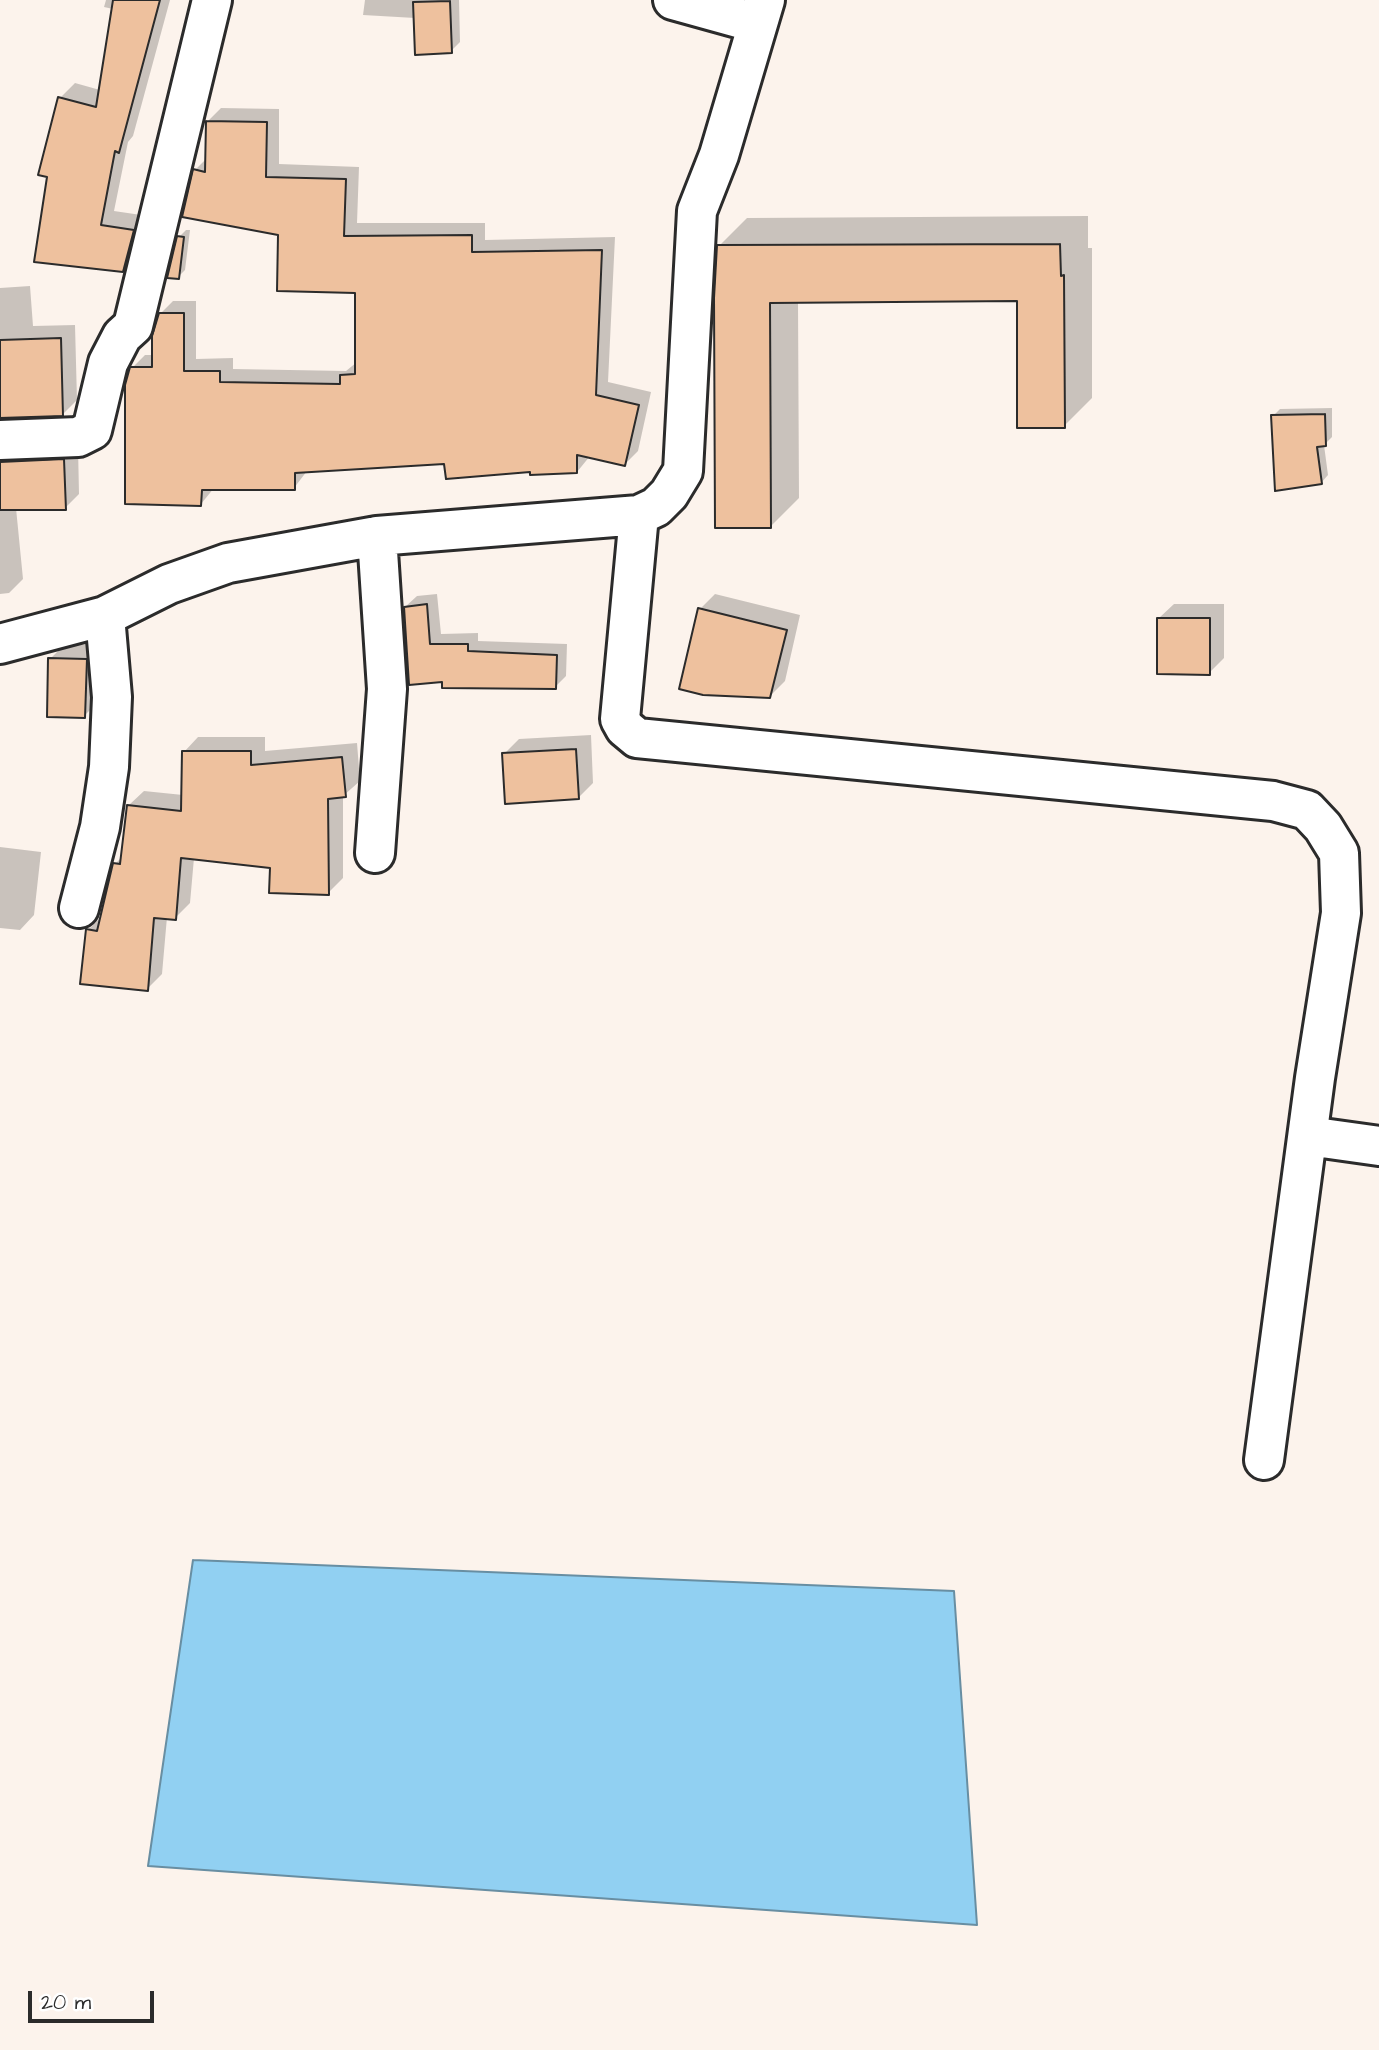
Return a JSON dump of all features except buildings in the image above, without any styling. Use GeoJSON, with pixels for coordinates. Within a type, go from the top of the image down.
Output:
{"type":"FeatureCollection","features":[{"type":"Feature","properties":{"kind":"street"},"geometry":{"type":"LineString","coordinates":[[0,440],[78,437],[92,430],[108,363],[122,336],[133,326],[212,0]]}},
{"type":"Feature","properties":{"kind":"street"},"geometry":{"type":"LineString","coordinates":[[0,643],[105,616],[169,584],[228,563],[377,536],[639,515],[663,500],[683,471],[697,211],[719,155],[761,12],[673,0]]}},
{"type":"Feature","properties":{"kind":"street"},"geometry":{"type":"LineString","coordinates":[[639,515],[620,719],[625,728],[637,738],[1273,801],[1307,810],[1323,827],[1339,853],[1341,913],[1264,1460]]}},
{"type":"Feature","properties":{"kind":"street"},"geometry":{"type":"LineString","coordinates":[[375,853],[387,688],[377,536]]}},
{"type":"Feature","properties":{"kind":"street"},"geometry":{"type":"LineString","coordinates":[[79,908],[100,827],[109,766],[112,697],[105,616]]}},
{"type":"Feature","properties":{"kind":"street"},"geometry":{"type":"LineString","coordinates":[[1308,1136],[1379,1146]]}},
{"type":"Feature","properties":{"kind":"water"},"geometry":{"type":"Polygon","coordinates":[[[193,1560],[954,1591],[977,1925],[148,1866],[193,1560]]]}}]}
